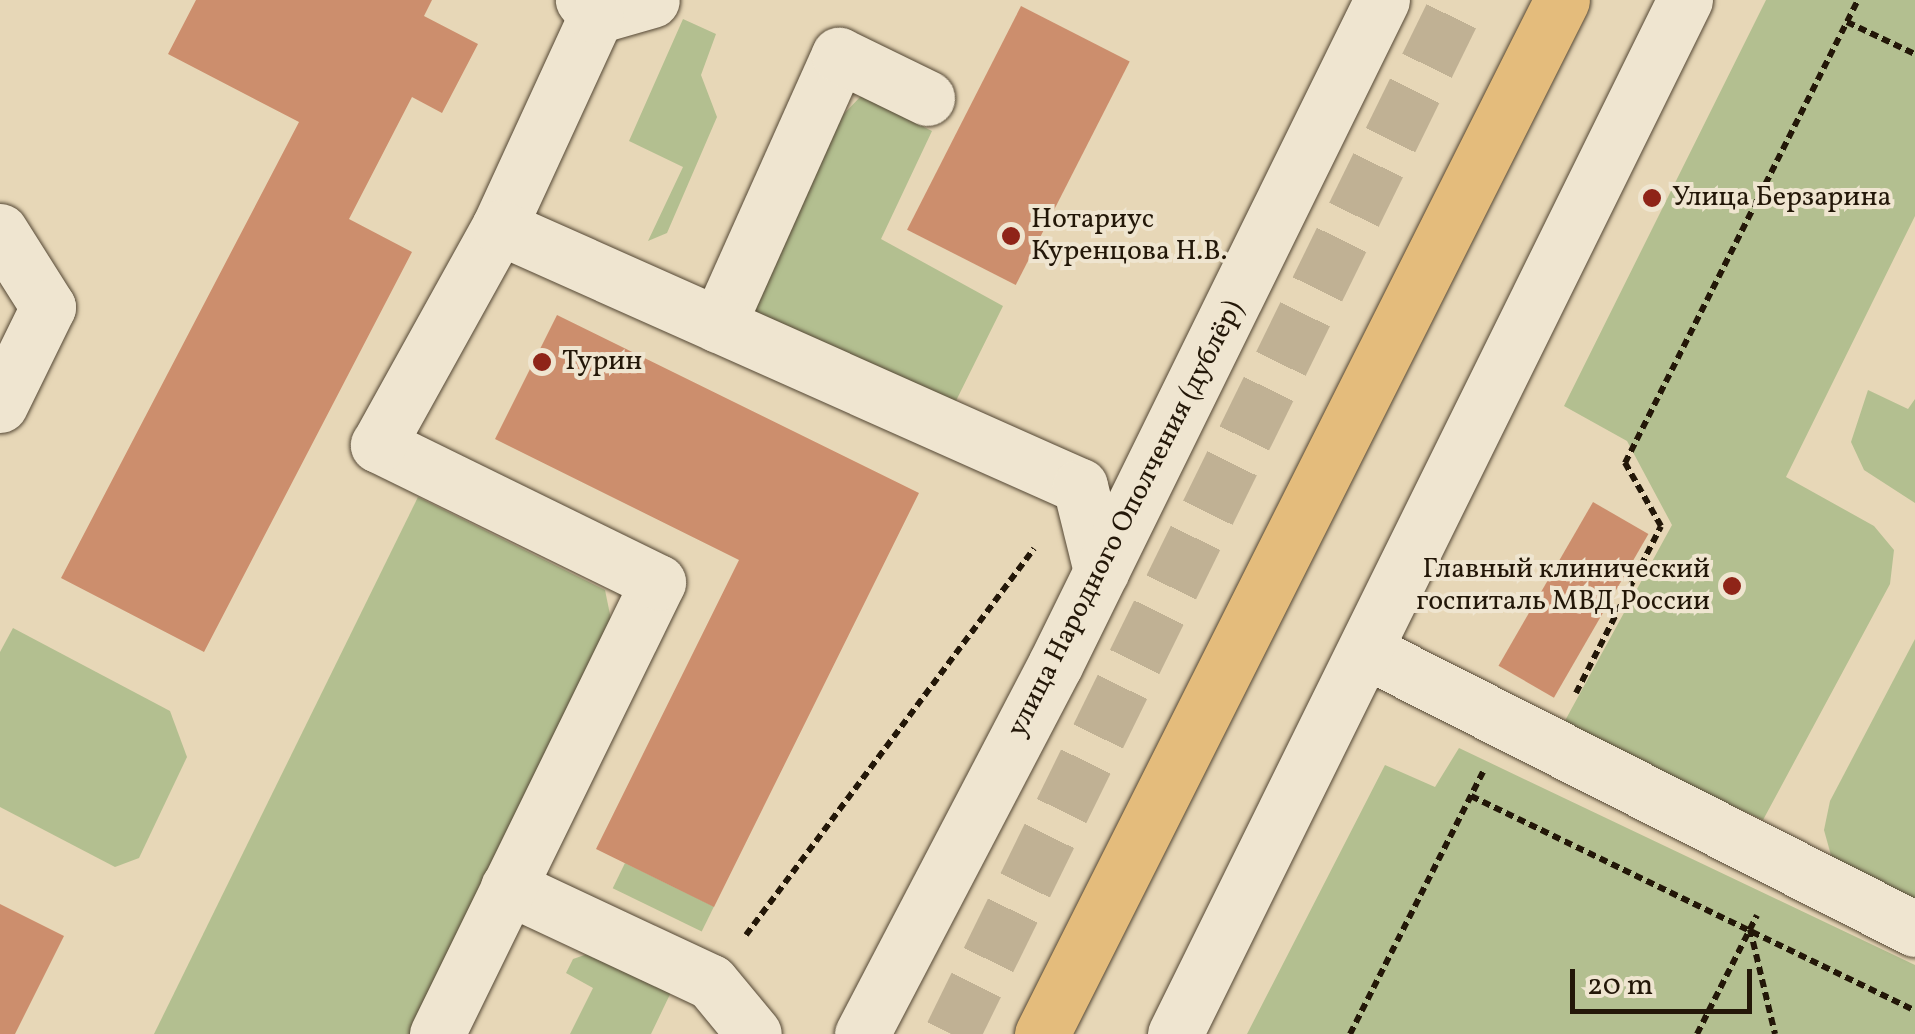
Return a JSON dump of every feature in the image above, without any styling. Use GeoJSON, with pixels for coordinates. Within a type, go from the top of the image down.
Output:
{"type":"FeatureCollection","features":[{"type":"Feature","properties":{"kind":"main road"},"geometry":{"type":"LineString","coordinates":[[1042,1034],[1562,0]]}},
{"type":"Feature","properties":{"kind":"street"},"geometry":{"type":"LineString","coordinates":[[437,1034],[658,582],[378,444],[499,227],[589,8],[652,0]]}},
{"type":"Feature","properties":{"kind":"street"},"geometry":{"type":"LineString","coordinates":[[1175,1034],[1368,652],[1685,0]]}},
{"type":"Feature","properties":{"kind":"street","name":"улица Народного Ополчения (дублёр)"},"geometry":{"type":"LineString","coordinates":[[862,1034],[1101,571],[1382,1]]}},
{"type":"Feature","properties":{"kind":"street"},"geometry":{"type":"LineString","coordinates":[[718,325],[839,55],[927,98]]}},
{"type":"Feature","properties":{"kind":"street"},"geometry":{"type":"LineString","coordinates":[[499,227],[1080,486],[1101,571]]}},
{"type":"Feature","properties":{"kind":"street"},"geometry":{"type":"LineString","coordinates":[[0,231],[48,307],[0,404]]}},
{"type":"Feature","properties":{"kind":"street"},"geometry":{"type":"LineString","coordinates":[[1368,652],[1527,737],[1915,929]]}},
{"type":"Feature","properties":{"kind":"street"},"geometry":{"type":"LineString","coordinates":[[508,887],[711,982],[754,1034]]}},
{"type":"Feature","properties":{"kind":"path"},"geometry":{"type":"LineString","coordinates":[[1350,1034],[1471,796],[1527,737],[1661,526],[1625,462],[1858,0]]}},
{"type":"Feature","properties":{"kind":"path"},"geometry":{"type":"LineString","coordinates":[[1847,22],[1915,54]]}},
{"type":"Feature","properties":{"kind":"path"},"geometry":{"type":"LineString","coordinates":[[1471,796],[1915,1011]]}},
{"type":"Feature","properties":{"kind":"path"},"geometry":{"type":"LineString","coordinates":[[1696,1034],[1783,863]]}},
{"type":"Feature","properties":{"kind":"path"},"geometry":{"type":"LineString","coordinates":[[1750,929],[1775,1034]]}},
{"type":"Feature","properties":{"kind":"green space"},"geometry":{"type":"Polygon","coordinates":[[[1766,0],[1915,0],[1915,216],[1786,477],[1874,526],[1894,550],[1890,584],[1763,820],[1561,728],[1672,525],[1627,441],[1564,406],[1766,0]]]}},
{"type":"Feature","properties":{"kind":"green space"},"geometry":{"type":"Polygon","coordinates":[[[683,19],[716,34],[701,75],[717,117],[667,233],[648,241],[683,167],[629,141],[683,19]]]}},
{"type":"Feature","properties":{"kind":"green space"},"geometry":{"type":"Polygon","coordinates":[[[861,96],[932,131],[881,239],[1003,306],[946,421],[738,321],[819,140],[861,96]]]}},
{"type":"Feature","properties":{"kind":"green space"},"geometry":{"type":"Polygon","coordinates":[[[1868,390],[1908,409],[1915,399],[1915,503],[1864,470],[1851,442],[1868,390]]]}},
{"type":"Feature","properties":{"kind":"green space"},"geometry":{"type":"Polygon","coordinates":[[[418,497],[605,590],[614,634],[420,1034],[154,1034],[418,497]]]}},
{"type":"Feature","properties":{"kind":"green space"},"geometry":{"type":"Polygon","coordinates":[[[13,628],[170,711],[187,757],[139,858],[115,867],[0,807],[0,652],[13,628]]]}},
{"type":"Feature","properties":{"kind":"green space"},"geometry":{"type":"Polygon","coordinates":[[[1915,639],[1915,901],[1832,859],[1824,830],[1830,801],[1915,639]]]}},
{"type":"Feature","properties":{"kind":"green space"},"geometry":{"type":"Polygon","coordinates":[[[1459,748],[1915,965],[1915,1034],[1247,1034],[1385,765],[1435,787],[1459,748]]]}},
{"type":"Feature","properties":{"kind":"green space"},"geometry":{"type":"Polygon","coordinates":[[[625,863],[714,906],[702,932],[613,888],[625,863]]]}},
{"type":"Feature","properties":{"kind":"green space"},"geometry":{"type":"Polygon","coordinates":[[[596,951],[674,986],[651,1034],[570,1034],[593,988],[566,973],[573,959],[596,951]]]}},
{"type":"Feature","properties":{"kind":"building"},"geometry":{"type":"Polygon","coordinates":[[[196,0],[432,0],[424,16],[478,44],[442,113],[412,97],[349,219],[412,252],[204,652],[61,578],[299,122],[168,54],[196,0]]]}},
{"type":"Feature","properties":{"kind":"building"},"geometry":{"type":"Polygon","coordinates":[[[1021,6],[1130,61],[1016,285],[907,230],[1021,6]]]}},
{"type":"Feature","properties":{"kind":"building"},"geometry":{"type":"Polygon","coordinates":[[[557,315],[919,493],[714,907],[596,849],[739,560],[495,439],[557,315]]]}},
{"type":"Feature","properties":{"kind":"building"},"geometry":{"type":"Polygon","coordinates":[[[1593,502],[1648,534],[1554,698],[1498,666],[1593,502]]]}},
{"type":"Feature","properties":{"kind":"building"},"geometry":{"type":"Polygon","coordinates":[[[0,904],[64,936],[15,1034],[0,1034],[0,904]]]}},
{"type":"Feature","properties":{"kind":"tunnel"},"geometry":{"type":"LineString","coordinates":[[952,1034],[1459,0]]}},
{"type":"Feature","properties":{"kind":"place","name":"Улица Берзарина"},"geometry":{"type":"Point","coordinates":[1652,198]}},
{"type":"Feature","properties":{"kind":"place","name":"Нотариус Куренцова Н.В."},"geometry":{"type":"Point","coordinates":[1011,236]}},
{"type":"Feature","properties":{"kind":"place","name":"Турин"},"geometry":{"type":"Point","coordinates":[542,362]}},
{"type":"Feature","properties":{"kind":"place","name":"Главный клинический госпиталь МВД России"},"geometry":{"type":"Point","coordinates":[1732,586]}}]}
